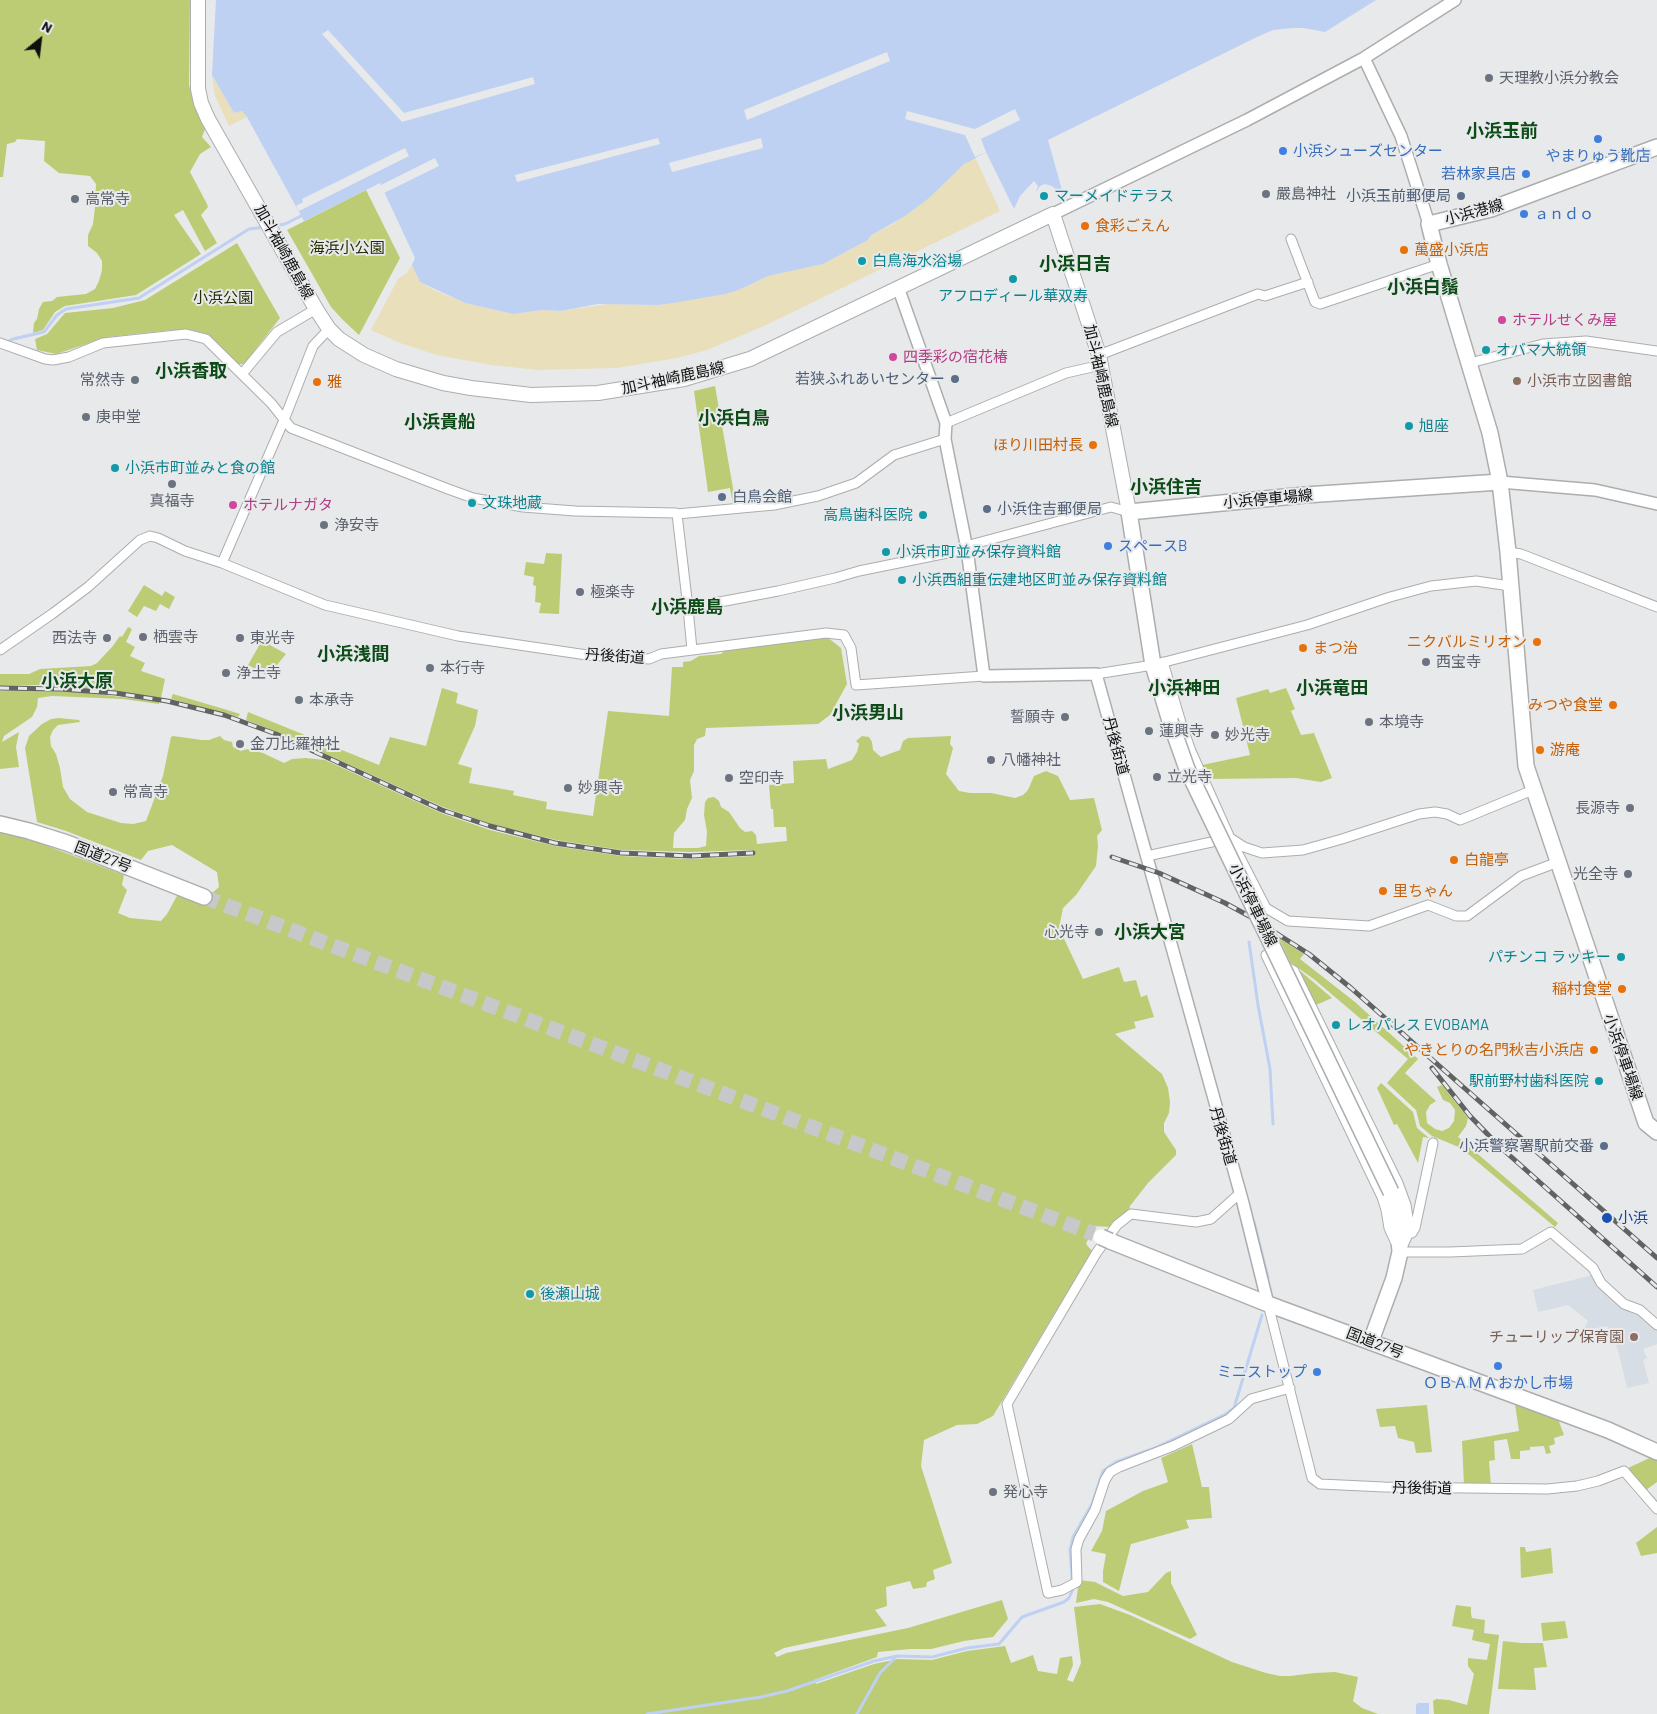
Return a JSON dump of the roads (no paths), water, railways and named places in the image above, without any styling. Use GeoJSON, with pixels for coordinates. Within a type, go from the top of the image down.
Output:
{"type":"FeatureCollection","features":[{"type":"Feature","properties":{"kind":"main road","name":"加斗袖崎鹿島線"},"geometry":{"type":"LineString","coordinates":[[198,0],[197,75],[201,103],[316,309],[329,329],[350,347],[378,362],[443,383],[531,395],[598,393],[684,379],[750,359],[1053,214],[1100,360],[1129,512]]}},
{"type":"Feature","properties":{"kind":"main road","name":"小浜港線"},"geometry":{"type":"LineString","coordinates":[[1500,482],[1490,433],[1439,264],[1429,224],[1491,209],[1657,147]]}},
{"type":"Feature","properties":{"kind":"main road","name":"小浜停車場線"},"geometry":{"type":"LineString","coordinates":[[1371,1341],[1394,1278],[1400,1252],[1397,1210],[1391,1192],[1187,769],[1170,722],[1129,512],[1305,495],[1500,482],[1508,552],[1526,766],[1646,1123],[1657,1132]]}},
{"type":"Feature","properties":{"kind":"main road","name":"国道27号"},"geometry":{"type":"LineString","coordinates":[[0,824],[67,843],[204,897]]}},
{"type":"Feature","properties":{"kind":"main road","name":"国道27号"},"geometry":{"type":"LineString","coordinates":[[1102,1238],[1268,1304],[1608,1430],[1657,1452]]}},
{"type":"Feature","properties":{"kind":"street"},"geometry":{"type":"LineString","coordinates":[[1053,214],[1247,120],[1364,58],[1455,0]]}},
{"type":"Feature","properties":{"kind":"street"},"geometry":{"type":"LineString","coordinates":[[1364,58],[1401,136],[1429,224]]}},
{"type":"Feature","properties":{"kind":"street"},"geometry":{"type":"LineString","coordinates":[[1291,239],[1315,302],[1320,304],[1439,264]]}},
{"type":"Feature","properties":{"kind":"street"},"geometry":{"type":"LineString","coordinates":[[946,423],[1258,294],[1265,296],[1308,282]]}},
{"type":"Feature","properties":{"kind":"street"},"geometry":{"type":"LineString","coordinates":[[898,287],[946,423],[944,439],[966,548],[984,676],[1096,674],[1158,663],[1307,625],[1390,597],[1430,586],[1476,581],[1510,586]]}},
{"type":"Feature","properties":{"kind":"street"},"geometry":{"type":"LineString","coordinates":[[242,374],[277,332],[316,309]]}},
{"type":"Feature","properties":{"kind":"street"},"geometry":{"type":"LineString","coordinates":[[222,563],[284,420],[313,346],[329,329]]}},
{"type":"Feature","properties":{"kind":"street"},"geometry":{"type":"LineString","coordinates":[[0,343],[53,360],[69,357],[103,343],[186,334],[206,339],[271,403],[291,428],[448,489],[473,498],[523,507],[575,511],[676,513]]}},
{"type":"Feature","properties":{"kind":"street"},"geometry":{"type":"LineString","coordinates":[[1470,364],[1543,344],[1586,341],[1657,351]]}},
{"type":"Feature","properties":{"kind":"street"},"geometry":{"type":"LineString","coordinates":[[692,650],[676,514],[774,505],[818,496],[856,483],[894,455],[944,439]]}},
{"type":"Feature","properties":{"kind":"street"},"geometry":{"type":"LineString","coordinates":[[1500,482],[1595,490],[1657,504]]}},
{"type":"Feature","properties":{"kind":"street"},"geometry":{"type":"LineString","coordinates":[[688,608],[787,589],[966,548],[1110,507],[1129,512]]}},
{"type":"Feature","properties":{"kind":"street","name":"丹後街道"},"geometry":{"type":"LineString","coordinates":[[0,650],[74,598],[140,540],[150,536],[325,605],[458,636],[586,655],[649,660],[661,654],[826,633],[844,635],[851,648],[856,685],[984,676]]}},
{"type":"Feature","properties":{"kind":"street"},"geometry":{"type":"LineString","coordinates":[[1508,552],[1521,554],[1657,607]]}},
{"type":"Feature","properties":{"kind":"street"},"geometry":{"type":"LineString","coordinates":[[1158,663],[1191,751],[1230,838],[1266,908],[1288,921],[1369,926],[1428,905],[1456,916],[1467,916],[1521,876],[1558,862]]}},
{"type":"Feature","properties":{"kind":"street","name":"丹後街道"},"geometry":{"type":"LineString","coordinates":[[1096,674],[1239,1194],[1312,1478],[1320,1484],[1384,1487],[1547,1489],[1577,1486],[1598,1481],[1624,1471],[1657,1509]]}},
{"type":"Feature","properties":{"kind":"street"},"geometry":{"type":"LineString","coordinates":[[1146,856],[1230,838],[1244,847],[1262,853],[1303,850],[1419,814],[1435,812],[1447,814],[1460,820],[1533,790]]}},
{"type":"Feature","properties":{"kind":"street"},"geometry":{"type":"LineString","coordinates":[[1266,955],[1294,971],[1398,1184],[1406,1205],[1410,1230],[1400,1252],[1389,1228],[1382,1197],[1266,955]]}},
{"type":"Feature","properties":{"kind":"street"},"geometry":{"type":"LineString","coordinates":[[1400,1252],[1415,1228],[1433,1142]]}},
{"type":"Feature","properties":{"kind":"street"},"geometry":{"type":"LineString","coordinates":[[1239,1194],[1211,1219],[1196,1222],[1131,1214],[1117,1225],[1097,1252],[1007,1404],[1048,1593],[1077,1582],[1076,1548],[1078,1539],[1095,1510],[1105,1480],[1110,1472],[1173,1446],[1229,1419],[1251,1399],[1290,1388]]}},
{"type":"Feature","properties":{"kind":"street"},"geometry":{"type":"LineString","coordinates":[[1400,1252],[1522,1249],[1551,1232],[1593,1268],[1601,1283],[1624,1304],[1640,1310],[1657,1325]]}},
{"type":"Feature","properties":{"kind":"water"},"geometry":{"type":"Polygon","coordinates":[[[216,0],[1376,0],[1325,32],[1304,28],[1273,30],[1048,140],[1062,190],[1058,191],[1052,186],[1045,184],[1040,186],[1036,192],[1038,186],[1034,181],[1020,196],[1014,209],[986,152],[963,165],[928,199],[905,216],[870,236],[868,240],[823,264],[768,276],[726,294],[673,303],[658,305],[598,304],[561,311],[542,310],[513,314],[465,303],[420,282],[412,265],[415,258],[380,183],[304,221],[247,117],[242,111],[234,113],[212,75],[216,0]]]}},
{"type":"Feature","properties":{"kind":"water"},"geometry":{"type":"Polygon","coordinates":[[[1418,1703],[1429,1703],[1429,1714],[1416,1714],[1416,1705],[1418,1703]]]}},
{"type":"Feature","properties":{"kind":"waterway"},"geometry":{"type":"LineString","coordinates":[[274,226],[285,224],[301,216]]}},
{"type":"Feature","properties":{"kind":"waterway"},"geometry":{"type":"LineString","coordinates":[[5,343],[13,339],[44,332],[57,315],[66,309],[139,298],[249,229],[266,227]]}},
{"type":"Feature","properties":{"kind":"waterway"},"geometry":{"type":"LineString","coordinates":[[1249,942],[1270,1069],[1273,1124]]}},
{"type":"Feature","properties":{"kind":"waterway"},"geometry":{"type":"LineString","coordinates":[[1254,1222],[1268,1278]]}},
{"type":"Feature","properties":{"kind":"waterway"},"geometry":{"type":"LineString","coordinates":[[647,1714],[761,1697],[787,1691],[874,1661],[897,1656],[932,1657],[967,1648],[999,1644],[1022,1617],[1064,1602],[1069,1598],[1073,1589],[1070,1550],[1073,1537],[1092,1504],[1103,1471],[1116,1462],[1155,1448],[1226,1414],[1234,1408],[1262,1315]]}},
{"type":"Feature","properties":{"kind":"waterway"},"geometry":{"type":"LineString","coordinates":[[857,1714],[880,1673],[896,1657]]}},
{"type":"Feature","properties":{"kind":"tunnel"},"geometry":{"type":"LineString","coordinates":[[204,897],[1094,1234]]}},
{"type":"Feature","properties":{"kind":"railway"},"geometry":{"type":"LineString","coordinates":[[0,688],[61,689],[115,693],[167,701],[224,715],[276,734],[442,810],[490,826],[555,843],[621,853],[691,856],[753,853]]}},
{"type":"Feature","properties":{"kind":"railway"},"geometry":{"type":"LineString","coordinates":[[1112,857],[1159,873],[1225,903],[1309,954],[1351,988],[1657,1258]]}},
{"type":"Feature","properties":{"kind":"railway"},"geometry":{"type":"LineString","coordinates":[[1432,1068],[1470,1116],[1498,1145],[1657,1287]]}},
{"type":"Feature","properties":{"kind":"place","name":"天理教小浜分教会"},"geometry":{"type":"Point","coordinates":[1489,78]}},
{"type":"Feature","properties":{"kind":"place","name":"やまりゅう靴店"},"geometry":{"type":"Point","coordinates":[1598,139]}},
{"type":"Feature","properties":{"kind":"place","name":"小浜シューズセンター"},"geometry":{"type":"Point","coordinates":[1283,151]}},
{"type":"Feature","properties":{"kind":"place","name":"若林家具店"},"geometry":{"type":"Point","coordinates":[1526,174]}},
{"type":"Feature","properties":{"kind":"place","name":"嚴島神社"},"geometry":{"type":"Point","coordinates":[1266,194]}},
{"type":"Feature","properties":{"kind":"place","name":"マーメイドテラス"},"geometry":{"type":"Point","coordinates":[1044,196]}},
{"type":"Feature","properties":{"kind":"place","name":"小浜玉前郵便局"},"geometry":{"type":"Point","coordinates":[1461,196]}},
{"type":"Feature","properties":{"kind":"place","name":"高常寺"},"geometry":{"type":"Point","coordinates":[75,199]}},
{"type":"Feature","properties":{"kind":"place","name":"ａｎｄｏ"},"geometry":{"type":"Point","coordinates":[1524,214]}},
{"type":"Feature","properties":{"kind":"place","name":"食彩ごえん"},"geometry":{"type":"Point","coordinates":[1085,226]}},
{"type":"Feature","properties":{"kind":"place","name":"萬盛小浜店"},"geometry":{"type":"Point","coordinates":[1404,250]}},
{"type":"Feature","properties":{"kind":"place","name":"白鳥海水浴場"},"geometry":{"type":"Point","coordinates":[862,261]}},
{"type":"Feature","properties":{"kind":"place","name":"アフロディール華双寿"},"geometry":{"type":"Point","coordinates":[1013,279]}},
{"type":"Feature","properties":{"kind":"place","name":"ホテルせくみ屋"},"geometry":{"type":"Point","coordinates":[1502,320]}},
{"type":"Feature","properties":{"kind":"place","name":"オバマ大統領"},"geometry":{"type":"Point","coordinates":[1486,350]}},
{"type":"Feature","properties":{"kind":"place","name":"四季彩の宿花椿"},"geometry":{"type":"Point","coordinates":[893,357]}},
{"type":"Feature","properties":{"kind":"place","name":"若狭ふれあいセンター"},"geometry":{"type":"Point","coordinates":[955,379]}},
{"type":"Feature","properties":{"kind":"place","name":"常然寺"},"geometry":{"type":"Point","coordinates":[135,380]}},
{"type":"Feature","properties":{"kind":"place","name":"小浜市立図書館"},"geometry":{"type":"Point","coordinates":[1517,381]}},
{"type":"Feature","properties":{"kind":"place","name":"雅"},"geometry":{"type":"Point","coordinates":[317,382]}},
{"type":"Feature","properties":{"kind":"place","name":"庚申堂"},"geometry":{"type":"Point","coordinates":[86,417]}},
{"type":"Feature","properties":{"kind":"place","name":"旭座"},"geometry":{"type":"Point","coordinates":[1409,426]}},
{"type":"Feature","properties":{"kind":"place","name":"ほり川田村長"},"geometry":{"type":"Point","coordinates":[1093,445]}},
{"type":"Feature","properties":{"kind":"place","name":"小浜市町並みと食の館"},"geometry":{"type":"Point","coordinates":[115,468]}},
{"type":"Feature","properties":{"kind":"place","name":"真福寺"},"geometry":{"type":"Point","coordinates":[172,484]}},
{"type":"Feature","properties":{"kind":"place","name":"白鳥会館"},"geometry":{"type":"Point","coordinates":[722,497]}},
{"type":"Feature","properties":{"kind":"place","name":"文珠地蔵"},"geometry":{"type":"Point","coordinates":[472,503]}},
{"type":"Feature","properties":{"kind":"place","name":"ホテルナガタ"},"geometry":{"type":"Point","coordinates":[233,505]}},
{"type":"Feature","properties":{"kind":"place","name":"小浜住吉郵便局"},"geometry":{"type":"Point","coordinates":[987,509]}},
{"type":"Feature","properties":{"kind":"place","name":"高鳥歯科医院"},"geometry":{"type":"Point","coordinates":[923,515]}},
{"type":"Feature","properties":{"kind":"place","name":"浄安寺"},"geometry":{"type":"Point","coordinates":[324,525]}},
{"type":"Feature","properties":{"kind":"place","name":"スペースB"},"geometry":{"type":"Point","coordinates":[1108,546]}},
{"type":"Feature","properties":{"kind":"place","name":"小浜市町並み保存資料館"},"geometry":{"type":"Point","coordinates":[886,552]}},
{"type":"Feature","properties":{"kind":"place","name":"小浜西組重伝建地区町並み保存資料館"},"geometry":{"type":"Point","coordinates":[902,580]}},
{"type":"Feature","properties":{"kind":"place","name":"極楽寺"},"geometry":{"type":"Point","coordinates":[580,592]}},
{"type":"Feature","properties":{"kind":"place","name":"栖雲寺"},"geometry":{"type":"Point","coordinates":[143,637]}},
{"type":"Feature","properties":{"kind":"place","name":"西法寺"},"geometry":{"type":"Point","coordinates":[107,638]}},
{"type":"Feature","properties":{"kind":"place","name":"東光寺"},"geometry":{"type":"Point","coordinates":[240,638]}},
{"type":"Feature","properties":{"kind":"place","name":"ニクバルミリオン"},"geometry":{"type":"Point","coordinates":[1537,642]}},
{"type":"Feature","properties":{"kind":"place","name":"まつ治"},"geometry":{"type":"Point","coordinates":[1303,648]}},
{"type":"Feature","properties":{"kind":"place","name":"西宝寺"},"geometry":{"type":"Point","coordinates":[1426,662]}},
{"type":"Feature","properties":{"kind":"place","name":"本行寺"},"geometry":{"type":"Point","coordinates":[430,668]}},
{"type":"Feature","properties":{"kind":"place","name":"浄土寺"},"geometry":{"type":"Point","coordinates":[226,673]}},
{"type":"Feature","properties":{"kind":"place","name":"本承寺"},"geometry":{"type":"Point","coordinates":[299,700]}},
{"type":"Feature","properties":{"kind":"place","name":"みつや食堂"},"geometry":{"type":"Point","coordinates":[1613,705]}},
{"type":"Feature","properties":{"kind":"place","name":"誓願寺"},"geometry":{"type":"Point","coordinates":[1065,717]}},
{"type":"Feature","properties":{"kind":"place","name":"本境寺"},"geometry":{"type":"Point","coordinates":[1369,722]}},
{"type":"Feature","properties":{"kind":"place","name":"蓮興寺"},"geometry":{"type":"Point","coordinates":[1149,731]}},
{"type":"Feature","properties":{"kind":"place","name":"妙光寺"},"geometry":{"type":"Point","coordinates":[1215,735]}},
{"type":"Feature","properties":{"kind":"place","name":"金刀比羅神社"},"geometry":{"type":"Point","coordinates":[240,744]}},
{"type":"Feature","properties":{"kind":"place","name":"游庵"},"geometry":{"type":"Point","coordinates":[1540,750]}},
{"type":"Feature","properties":{"kind":"place","name":"八幡神社"},"geometry":{"type":"Point","coordinates":[991,760]}},
{"type":"Feature","properties":{"kind":"place","name":"立光寺"},"geometry":{"type":"Point","coordinates":[1157,777]}},
{"type":"Feature","properties":{"kind":"place","name":"空印寺"},"geometry":{"type":"Point","coordinates":[729,778]}},
{"type":"Feature","properties":{"kind":"place","name":"妙興寺"},"geometry":{"type":"Point","coordinates":[568,788]}},
{"type":"Feature","properties":{"kind":"place","name":"常高寺"},"geometry":{"type":"Point","coordinates":[113,792]}},
{"type":"Feature","properties":{"kind":"place","name":"長源寺"},"geometry":{"type":"Point","coordinates":[1630,808]}},
{"type":"Feature","properties":{"kind":"place","name":"白龍亭"},"geometry":{"type":"Point","coordinates":[1454,860]}},
{"type":"Feature","properties":{"kind":"place","name":"光全寺"},"geometry":{"type":"Point","coordinates":[1628,874]}},
{"type":"Feature","properties":{"kind":"place","name":"里ちゃん"},"geometry":{"type":"Point","coordinates":[1383,891]}},
{"type":"Feature","properties":{"kind":"place","name":"心光寺"},"geometry":{"type":"Point","coordinates":[1099,932]}},
{"type":"Feature","properties":{"kind":"place","name":"パチンコ ラッキー"},"geometry":{"type":"Point","coordinates":[1621,957]}},
{"type":"Feature","properties":{"kind":"place","name":"稲村食堂"},"geometry":{"type":"Point","coordinates":[1622,989]}},
{"type":"Feature","properties":{"kind":"place","name":"レオパレス EVOBAMA"},"geometry":{"type":"Point","coordinates":[1336,1025]}},
{"type":"Feature","properties":{"kind":"place","name":"やきとりの名門秋吉小浜店"},"geometry":{"type":"Point","coordinates":[1594,1050]}},
{"type":"Feature","properties":{"kind":"place","name":"駅前野村歯科医院"},"geometry":{"type":"Point","coordinates":[1599,1081]}},
{"type":"Feature","properties":{"kind":"place","name":"小浜警察署駅前交番"},"geometry":{"type":"Point","coordinates":[1604,1146]}},
{"type":"Feature","properties":{"kind":"place","name":"小浜"},"geometry":{"type":"Point","coordinates":[1607,1218]}},
{"type":"Feature","properties":{"kind":"place","name":"後瀬山城"},"geometry":{"type":"Point","coordinates":[530,1294]}},
{"type":"Feature","properties":{"kind":"place","name":"チューリップ保育園"},"geometry":{"type":"Point","coordinates":[1634,1337]}},
{"type":"Feature","properties":{"kind":"place","name":"ＯＢＡＭＡおかし市場"},"geometry":{"type":"Point","coordinates":[1498,1366]}},
{"type":"Feature","properties":{"kind":"place","name":"ミニストップ"},"geometry":{"type":"Point","coordinates":[1317,1372]}},
{"type":"Feature","properties":{"kind":"place","name":"発心寺"},"geometry":{"type":"Point","coordinates":[993,1492]}},
{"type":"Feature","properties":{"kind":"district","name":"小浜玉前"},"geometry":{"type":"Point","coordinates":[1502,131]}},
{"type":"Feature","properties":{"kind":"district","name":"小浜日吉"},"geometry":{"type":"Point","coordinates":[1075,264]}},
{"type":"Feature","properties":{"kind":"district","name":"小浜白鬚"},"geometry":{"type":"Point","coordinates":[1423,287]}},
{"type":"Feature","properties":{"kind":"district","name":"小浜香取"},"geometry":{"type":"Point","coordinates":[191,371]}},
{"type":"Feature","properties":{"kind":"district","name":"小浜白鳥"},"geometry":{"type":"Point","coordinates":[734,418]}},
{"type":"Feature","properties":{"kind":"district","name":"小浜貴船"},"geometry":{"type":"Point","coordinates":[440,422]}},
{"type":"Feature","properties":{"kind":"district","name":"小浜住吉"},"geometry":{"type":"Point","coordinates":[1166,487]}},
{"type":"Feature","properties":{"kind":"district","name":"小浜鹿島"},"geometry":{"type":"Point","coordinates":[687,607]}},
{"type":"Feature","properties":{"kind":"district","name":"小浜浅間"},"geometry":{"type":"Point","coordinates":[353,654]}},
{"type":"Feature","properties":{"kind":"district","name":"小浜大原"},"geometry":{"type":"Point","coordinates":[77,681]}},
{"type":"Feature","properties":{"kind":"district","name":"小浜神田"},"geometry":{"type":"Point","coordinates":[1184,688]}},
{"type":"Feature","properties":{"kind":"district","name":"小浜竜田"},"geometry":{"type":"Point","coordinates":[1332,688]}},
{"type":"Feature","properties":{"kind":"district","name":"小浜男山"},"geometry":{"type":"Point","coordinates":[868,713]}},
{"type":"Feature","properties":{"kind":"district","name":"小浜大宮"},"geometry":{"type":"Point","coordinates":[1150,932]}},
{"type":"Feature","properties":{"kind":"park label","name":"海浜小公園"},"geometry":{"type":"Point","coordinates":[347,248]}},
{"type":"Feature","properties":{"kind":"park label","name":"小浜公園"},"geometry":{"type":"Point","coordinates":[223,298]}}]}
